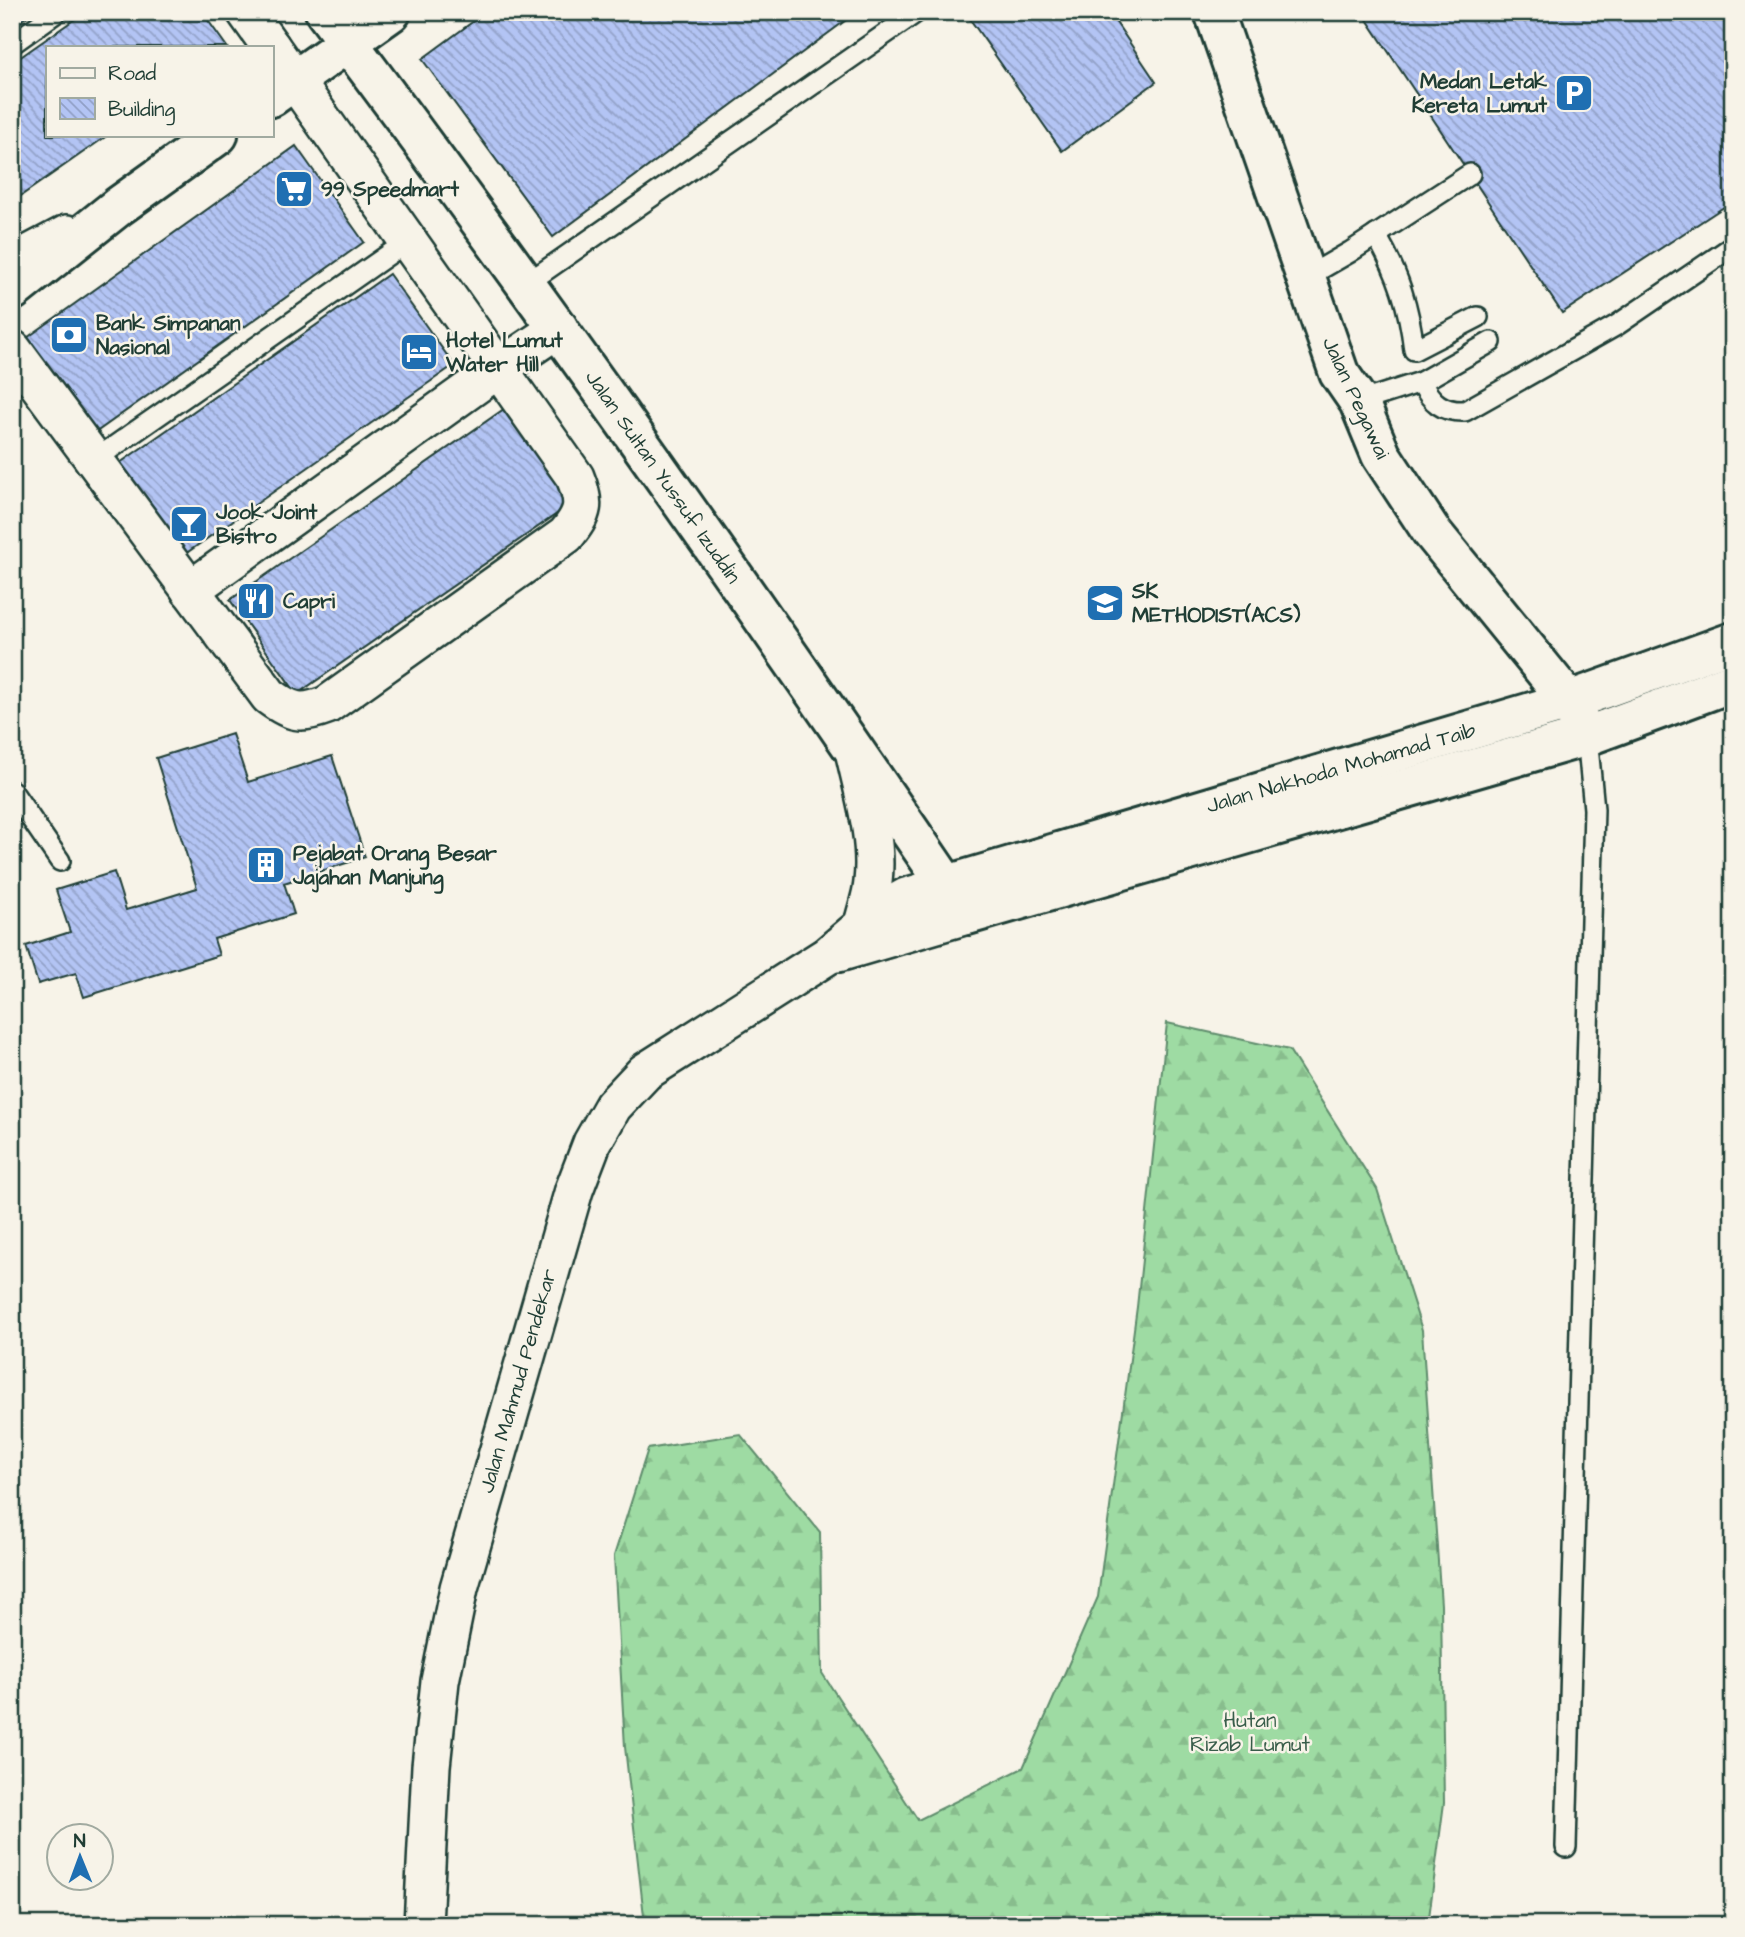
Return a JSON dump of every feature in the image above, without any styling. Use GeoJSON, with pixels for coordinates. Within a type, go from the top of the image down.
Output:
{"type":"FeatureCollection","features":[{"type":"Feature","properties":{"kind":"street"},"geometry":{"type":"LineString","coordinates":[[246,12],[270,46]]}},
{"type":"Feature","properties":{"kind":"street","name":"Jalan Sultan Yussuf Izuddin"},"geometry":{"type":"LineString","coordinates":[[325,12],[559,328],[957,900]]}},
{"type":"Feature","properties":{"kind":"street"},"geometry":{"type":"LineString","coordinates":[[283,88],[391,12]]}},
{"type":"Feature","properties":{"kind":"street","name":"Jalan Pegawai"},"geometry":{"type":"LineString","coordinates":[[1214,12],[1339,373],[1359,402],[1381,455],[1431,531],[1569,701],[1587,736]]}},
{"type":"Feature","properties":{"kind":"street"},"geometry":{"type":"LineString","coordinates":[[12,349],[269,696],[286,709],[307,712],[327,705],[566,535],[579,518],[583,497],[575,477],[408,241],[283,88],[273,54]]}},
{"type":"Feature","properties":{"kind":"street"},"geometry":{"type":"LineString","coordinates":[[12,291],[119,205],[217,136]]}},
{"type":"Feature","properties":{"kind":"street"},"geometry":{"type":"LineString","coordinates":[[12,263],[119,205]]}},
{"type":"Feature","properties":{"kind":"street"},"geometry":{"type":"LineString","coordinates":[[190,590],[559,328]]}},
{"type":"Feature","properties":{"kind":"street","name":"Jalan Nakhoda Mohamad Taib"},"geometry":{"type":"LineString","coordinates":[[957,900],[1569,701],[1733,642]]}},
{"type":"Feature","properties":{"kind":"street","name":"Jalan Nakhoda Mohamad Taib"},"geometry":{"type":"LineString","coordinates":[[957,900],[1587,736],[1733,682]]}},
{"type":"Feature","properties":{"kind":"street"},"geometry":{"type":"LineString","coordinates":[[853,748],[866,802],[874,856],[873,883],[863,925]]}},
{"type":"Feature","properties":{"kind":"street","name":"Jalan Mahmud Pendekar"},"geometry":{"type":"LineString","coordinates":[[422,1925],[438,1693],[459,1588],[574,1189],[592,1143],[613,1106],[645,1072],[827,956],[876,914],[906,897],[957,900]]}},
{"type":"Feature","properties":{"kind":"street","name":"Jalan Mahmud Pendekar"},"geometry":{"type":"LineString","coordinates":[[827,956],[957,900]]}},
{"type":"Feature","properties":{"kind":"lane"},"geometry":{"type":"LineString","coordinates":[[12,44],[57,12]]}},
{"type":"Feature","properties":{"kind":"lane"},"geometry":{"type":"LineString","coordinates":[[526,284],[917,12]]}},
{"type":"Feature","properties":{"kind":"lane"},"geometry":{"type":"LineString","coordinates":[[1305,278],[1470,174]]}},
{"type":"Feature","properties":{"kind":"lane"},"geometry":{"type":"LineString","coordinates":[[1376,235],[1394,265],[1411,321],[1414,350],[1478,317]]}},
{"type":"Feature","properties":{"kind":"lane"},"geometry":{"type":"LineString","coordinates":[[93,461],[408,241]]}},
{"type":"Feature","properties":{"kind":"lane"},"geometry":{"type":"LineString","coordinates":[[1421,382],[1434,403],[1443,408],[1465,411],[1617,325],[1733,246]]}},
{"type":"Feature","properties":{"kind":"lane"},"geometry":{"type":"LineString","coordinates":[[1359,402],[1421,382],[1491,342]]}},
{"type":"Feature","properties":{"kind":"lane"},"geometry":{"type":"LineString","coordinates":[[1566,1847],[1594,809],[1587,736]]}},
{"type":"Feature","properties":{"kind":"lane"},"geometry":{"type":"LineString","coordinates":[[12,791],[60,861]]}},
{"type":"Feature","properties":{"kind":"green space","name":"Hutan Rizab Lumut"},"geometry":{"type":"Polygon","coordinates":[[[1167,1023],[1289,1050],[1377,1189],[1422,1330],[1441,1605],[1444,1803],[1428,1925],[645,1925],[625,1747],[614,1556],[648,1449],[740,1434],[820,1532],[822,1673],[918,1820],[1023,1768],[1098,1597],[1137,1307],[1167,1023]]]}},
{"type":"Feature","properties":{"kind":"building"},"geometry":{"type":"Polygon","coordinates":[[[12,12],[33,12],[12,27],[12,12]]]}},
{"type":"Feature","properties":{"kind":"building"},"geometry":{"type":"Polygon","coordinates":[[[85,12],[202,12],[226,46],[46,46],[46,136],[107,136],[12,202],[12,63],[85,12]]]}},
{"type":"Feature","properties":{"kind":"building"},"geometry":{"type":"Polygon","coordinates":[[[486,12],[857,12],[553,237],[422,59],[486,12]]]}},
{"type":"Feature","properties":{"kind":"building"},"geometry":{"type":"Polygon","coordinates":[[[965,12],[1109,12],[1156,82],[1062,151],[965,12]]]}},
{"type":"Feature","properties":{"kind":"building","name":"Medan Letak Kereta Lumut"},"geometry":{"type":"Polygon","coordinates":[[[1362,12],[1733,12],[1733,201],[1562,313],[1362,12]]]}},
{"type":"Feature","properties":{"kind":"building"},"geometry":{"type":"Polygon","coordinates":[[[296,146],[364,242],[92,435],[24,340],[296,146]]]}},
{"type":"Feature","properties":{"kind":"building"},"geometry":{"type":"Polygon","coordinates":[[[389,274],[454,365],[185,554],[120,463],[389,274]]]}},
{"type":"Feature","properties":{"kind":"building"},"geometry":{"type":"Polygon","coordinates":[[[504,409],[571,504],[297,694],[230,600],[504,409]]]}},
{"type":"Feature","properties":{"kind":"building","name":"Pejabat Orang Besar Jajahan Manjung"},"geometry":{"type":"Polygon","coordinates":[[[232,734],[248,782],[332,756],[365,857],[284,883],[294,914],[214,939],[219,955],[84,997],[76,973],[38,984],[26,946],[70,932],[56,890],[114,872],[126,910],[197,888],[156,758],[232,734]]]}},
{"type":"Feature","properties":{"kind":"place","name":"Medan Letak Kereta Lumut"},"geometry":{"type":"Point","coordinates":[1574,93]}},
{"type":"Feature","properties":{"kind":"place","name":"99 Speedmart"},"geometry":{"type":"Point","coordinates":[294,189]}},
{"type":"Feature","properties":{"kind":"place","name":"Bank Simpanan Nasional"},"geometry":{"type":"Point","coordinates":[69,335]}},
{"type":"Feature","properties":{"kind":"place","name":"Hotel Lumut Water Hill"},"geometry":{"type":"Point","coordinates":[419,352]}},
{"type":"Feature","properties":{"kind":"place","name":"Jook Joint Bistro"},"geometry":{"type":"Point","coordinates":[189,524]}},
{"type":"Feature","properties":{"kind":"place","name":"Capri"},"geometry":{"type":"Point","coordinates":[256,601]}},
{"type":"Feature","properties":{"kind":"place","name":"SK METHODIST(ACS)"},"geometry":{"type":"Point","coordinates":[1105,603]}},
{"type":"Feature","properties":{"kind":"place","name":"Pejabat Orang Besar Jajahan Manjung"},"geometry":{"type":"Point","coordinates":[266,865]}}]}
